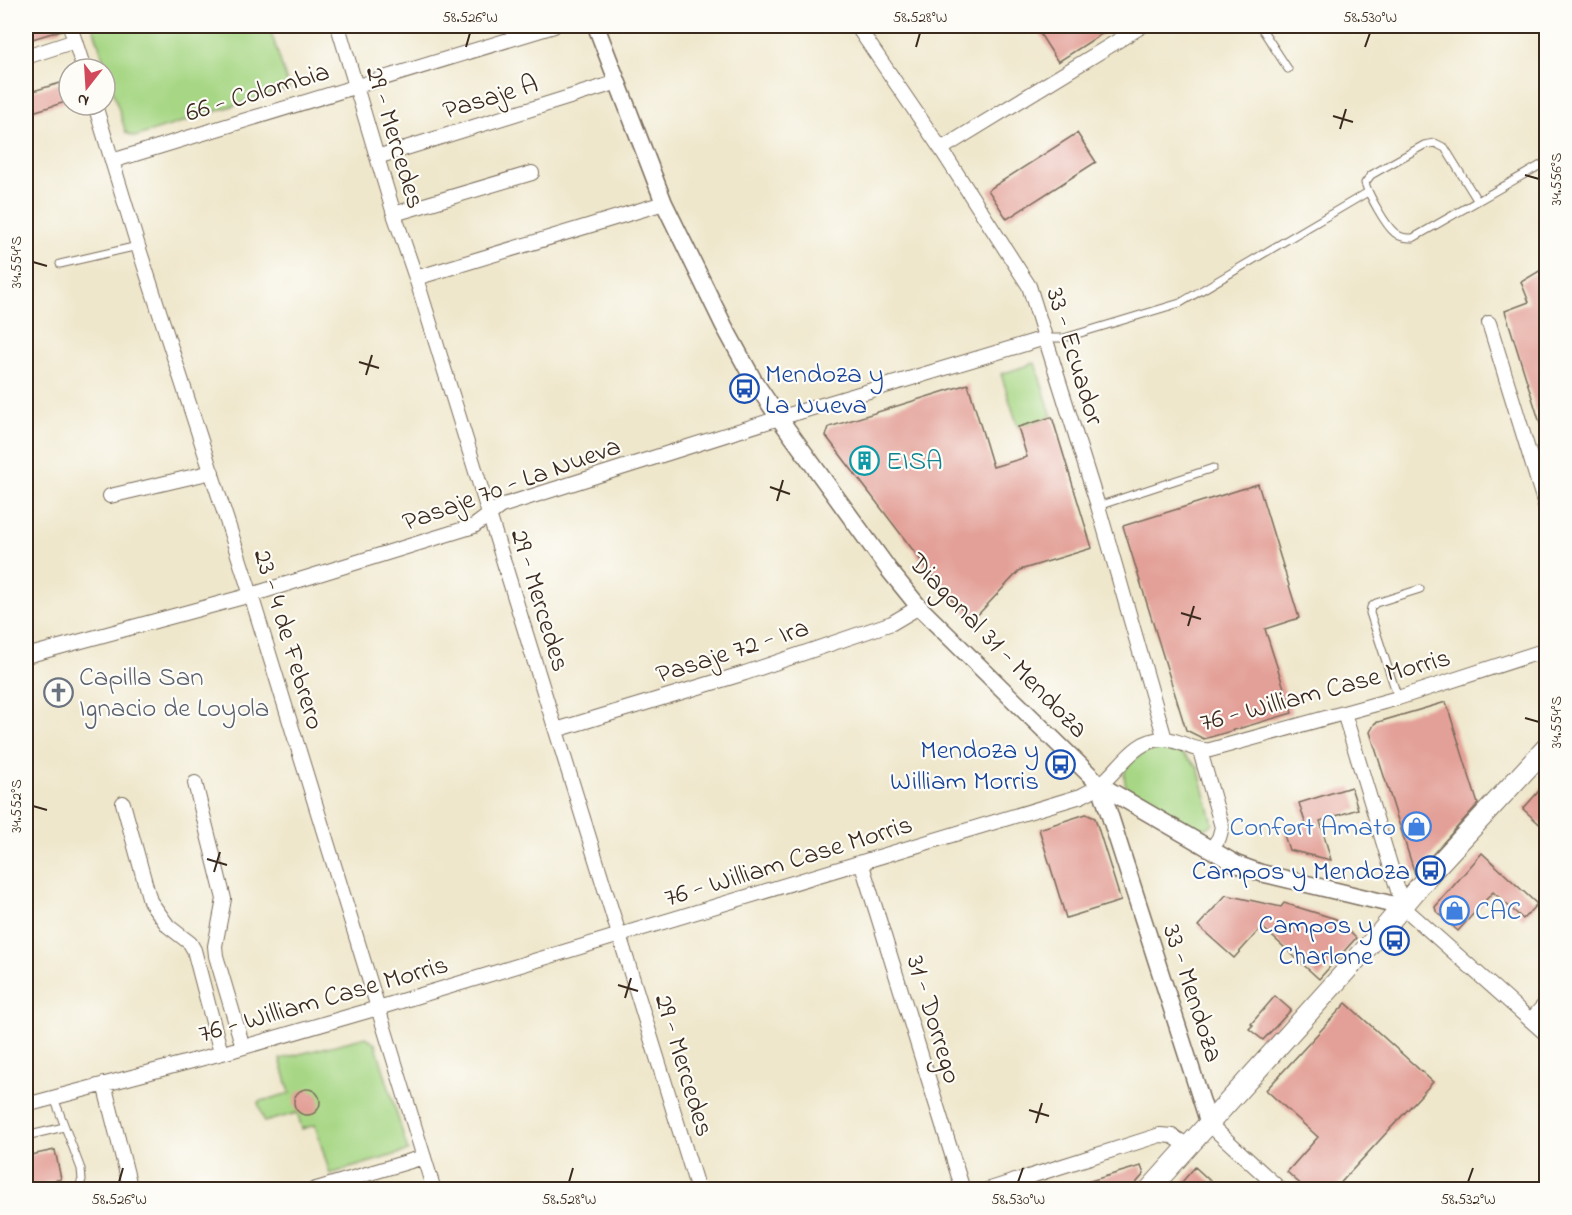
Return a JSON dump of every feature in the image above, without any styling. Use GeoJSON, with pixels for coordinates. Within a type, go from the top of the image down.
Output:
{"type":"FeatureCollection","features":[{"type":"Feature","properties":{"kind":"main road"},"geometry":{"type":"LineString","coordinates":[[1149,1190],[1403,907],[1435,868],[1546,748]]}},
{"type":"Feature","properties":{"kind":"street"},"geometry":{"type":"LineString","coordinates":[[70,26],[80,57]]}},
{"type":"Feature","properties":{"kind":"street","name":"29 - Mercedes"},"geometry":{"type":"LineString","coordinates":[[338,26],[394,214],[416,278],[698,1190]]}},
{"type":"Feature","properties":{"kind":"street","name":"66 - Colombia"},"geometry":{"type":"LineString","coordinates":[[112,161],[554,26]]}},
{"type":"Feature","properties":{"kind":"street","name":"Diagonal 31 - Mendoza"},"geometry":{"type":"LineString","coordinates":[[596,26],[664,203],[754,381],[778,418],[889,570],[919,607],[1100,785],[1211,850],[1250,870],[1403,907]]}},
{"type":"Feature","properties":{"kind":"street","name":"33 - Ecuador"},"geometry":{"type":"LineString","coordinates":[[857,26],[941,149],[1029,286],[1098,506],[1166,739]]}},
{"type":"Feature","properties":{"kind":"street"},"geometry":{"type":"LineString","coordinates":[[941,149],[1142,26]]}},
{"type":"Feature","properties":{"kind":"street"},"geometry":{"type":"LineString","coordinates":[[26,57],[75,41]]}},
{"type":"Feature","properties":{"kind":"street","name":"Pasaje A"},"geometry":{"type":"LineString","coordinates":[[377,157],[618,82]]}},
{"type":"Feature","properties":{"kind":"street","name":"23 - 4 de Febrero"},"geometry":{"type":"LineString","coordinates":[[99,117],[138,246],[252,595],[434,1190]]}},
{"type":"Feature","properties":{"kind":"street"},"geometry":{"type":"LineString","coordinates":[[394,214],[532,173]]}},
{"type":"Feature","properties":{"kind":"street"},"geometry":{"type":"LineString","coordinates":[[416,278],[664,203]]}},
{"type":"Feature","properties":{"kind":"street"},"geometry":{"type":"LineString","coordinates":[[1489,323],[1546,508]]}},
{"type":"Feature","properties":{"kind":"street","name":"Pasaje 70 - La Nueva"},"geometry":{"type":"LineString","coordinates":[[26,656],[252,595],[474,526],[501,506],[778,418],[1045,338]]}},
{"type":"Feature","properties":{"kind":"street"},"geometry":{"type":"LineString","coordinates":[[110,496],[212,472]]}},
{"type":"Feature","properties":{"kind":"street","name":"Pasaje 72 - Ira"},"geometry":{"type":"LineString","coordinates":[[556,730],[756,670],[892,623],[919,607]]}},
{"type":"Feature","properties":{"kind":"street","name":"76 - William Case Morris"},"geometry":{"type":"LineString","coordinates":[[26,1105],[378,1008],[1081,796],[1100,785],[1136,748],[1153,741],[1166,739],[1200,751],[1398,698],[1546,650]]}},
{"type":"Feature","properties":{"kind":"street"},"geometry":{"type":"LineString","coordinates":[[1344,713],[1403,907],[1546,1034]]}},
{"type":"Feature","properties":{"kind":"street"},"geometry":{"type":"LineString","coordinates":[[1200,751],[1222,827],[1219,838],[1211,850]]}},
{"type":"Feature","properties":{"kind":"street"},"geometry":{"type":"LineString","coordinates":[[195,783],[224,900],[215,946],[216,956],[243,1047]]}},
{"type":"Feature","properties":{"kind":"street","name":"33 - Mendoza"},"geometry":{"type":"LineString","coordinates":[[1100,785],[1209,1124],[1281,1190]]}},
{"type":"Feature","properties":{"kind":"street"},"geometry":{"type":"LineString","coordinates":[[123,803],[150,901],[168,927],[190,943],[194,950],[221,1053]]}},
{"type":"Feature","properties":{"kind":"street","name":"31 - Dorrego"},"geometry":{"type":"LineString","coordinates":[[861,862],[963,1190]]}},
{"type":"Feature","properties":{"kind":"street"},"geometry":{"type":"LineString","coordinates":[[1531,1020],[1546,1003]]}},
{"type":"Feature","properties":{"kind":"street"},"geometry":{"type":"LineString","coordinates":[[104,1084],[131,1190]]}},
{"type":"Feature","properties":{"kind":"street"},"geometry":{"type":"LineString","coordinates":[[987,1190],[1160,1135],[1172,1136],[1189,1146]]}},
{"type":"Feature","properties":{"kind":"street"},"geometry":{"type":"LineString","coordinates":[[313,1190],[424,1157]]}},
{"type":"Feature","properties":{"kind":"lane"},"geometry":{"type":"LineString","coordinates":[[1260,26],[1288,69]]}},
{"type":"Feature","properties":{"kind":"lane"},"geometry":{"type":"LineString","coordinates":[[1477,200],[1446,148],[1436,143],[1424,146],[1371,175],[1365,183],[1368,192],[1393,232],[1402,238],[1413,238],[1546,162]]}},
{"type":"Feature","properties":{"kind":"lane"},"geometry":{"type":"LineString","coordinates":[[1045,338],[1064,338],[1180,303],[1368,192]]}},
{"type":"Feature","properties":{"kind":"lane"},"geometry":{"type":"LineString","coordinates":[[60,264],[138,246]]}},
{"type":"Feature","properties":{"kind":"lane"},"geometry":{"type":"LineString","coordinates":[[1098,506],[1213,468]]}},
{"type":"Feature","properties":{"kind":"lane"},"geometry":{"type":"LineString","coordinates":[[1398,698],[1370,613],[1371,607],[1376,603],[1420,589]]}},
{"type":"Feature","properties":{"kind":"lane"},"geometry":{"type":"LineString","coordinates":[[54,1098],[81,1169],[82,1180],[76,1190]]}},
{"type":"Feature","properties":{"kind":"lane"},"geometry":{"type":"LineString","coordinates":[[26,1136],[64,1127]]}},
{"type":"Feature","properties":{"kind":"green space"},"geometry":{"type":"Polygon","coordinates":[[[93,26],[269,26],[289,88],[135,137],[126,133],[117,104],[117,57],[103,57],[93,26]]]}},
{"type":"Feature","properties":{"kind":"green space"},"geometry":{"type":"Polygon","coordinates":[[[1035,363],[1052,417],[1018,427],[1001,374],[1035,363]]]}},
{"type":"Feature","properties":{"kind":"green space"},"geometry":{"type":"Polygon","coordinates":[[[1162,748],[1178,750],[1198,767],[1213,824],[1207,828],[1198,830],[1127,788],[1124,779],[1128,765],[1146,752],[1162,748]]]}},
{"type":"Feature","properties":{"kind":"green space"},"geometry":{"type":"Polygon","coordinates":[[[366,1037],[376,1045],[408,1151],[330,1174],[315,1125],[302,1129],[297,1113],[264,1122],[258,1102],[290,1093],[280,1059],[366,1037]]]}},
{"type":"Feature","properties":{"kind":"building"},"geometry":{"type":"Polygon","coordinates":[[[26,26],[61,26],[62,30],[26,41],[26,26]]]}},
{"type":"Feature","properties":{"kind":"building"},"geometry":{"type":"Polygon","coordinates":[[[1035,26],[1114,26],[1058,62],[1035,26]]]}},
{"type":"Feature","properties":{"kind":"building"},"geometry":{"type":"Polygon","coordinates":[[[57,84],[57,105],[26,114],[26,93],[57,84]]]}},
{"type":"Feature","properties":{"kind":"building"},"geometry":{"type":"Polygon","coordinates":[[[1077,133],[1096,162],[1007,219],[988,190],[1077,133]]]}},
{"type":"Feature","properties":{"kind":"building"},"geometry":{"type":"Polygon","coordinates":[[[1546,267],[1546,436],[1544,436],[1505,311],[1529,302],[1521,282],[1546,267]]]}},
{"type":"Feature","properties":{"kind":"building"},"geometry":{"type":"Polygon","coordinates":[[[968,384],[993,467],[1027,457],[1018,427],[1052,417],[1092,548],[1020,570],[973,620],[948,596],[826,436],[829,427],[968,384]]]}},
{"type":"Feature","properties":{"kind":"building"},"geometry":{"type":"Polygon","coordinates":[[[1258,484],[1299,618],[1265,629],[1292,713],[1204,739],[1186,730],[1123,526],[1258,484]]]}},
{"type":"Feature","properties":{"kind":"building"},"geometry":{"type":"Polygon","coordinates":[[[1446,702],[1478,804],[1415,874],[1370,732],[1375,723],[1446,702]]]}},
{"type":"Feature","properties":{"kind":"building"},"geometry":{"type":"Polygon","coordinates":[[[1546,783],[1546,830],[1523,809],[1546,783]]]}},
{"type":"Feature","properties":{"kind":"building"},"geometry":{"type":"Polygon","coordinates":[[[1351,787],[1358,809],[1320,821],[1331,860],[1289,850],[1283,832],[1306,825],[1299,803],[1351,787]]]}},
{"type":"Feature","properties":{"kind":"building"},"geometry":{"type":"Polygon","coordinates":[[[1086,814],[1095,818],[1121,901],[1066,918],[1039,829],[1086,814]]]}},
{"type":"Feature","properties":{"kind":"building"},"geometry":{"type":"Polygon","coordinates":[[[1482,853],[1537,904],[1523,919],[1493,892],[1458,931],[1436,911],[1435,907],[1482,853]]]}},
{"type":"Feature","properties":{"kind":"building"},"geometry":{"type":"Polygon","coordinates":[[[1226,895],[1281,907],[1284,903],[1336,919],[1356,938],[1319,979],[1262,927],[1234,958],[1198,926],[1226,895]]]}},
{"type":"Feature","properties":{"kind":"building"},"geometry":{"type":"Polygon","coordinates":[[[1275,996],[1291,1010],[1263,1040],[1249,1029],[1275,996]]]}},
{"type":"Feature","properties":{"kind":"building"},"geometry":{"type":"Polygon","coordinates":[[[1346,1003],[1433,1082],[1334,1190],[1307,1190],[1287,1172],[1318,1137],[1266,1090],[1346,1003]]]}},
{"type":"Feature","properties":{"kind":"building"},"geometry":{"type":"Polygon","coordinates":[[[307,1089],[317,1092],[320,1102],[317,1112],[307,1115],[297,1112],[294,1102],[297,1092],[307,1089]]]}},
{"type":"Feature","properties":{"kind":"building"},"geometry":{"type":"Polygon","coordinates":[[[55,1150],[61,1179],[44,1183],[45,1190],[26,1190],[26,1156],[55,1150]]]}},
{"type":"Feature","properties":{"kind":"building"},"geometry":{"type":"Polygon","coordinates":[[[1141,1166],[1144,1174],[1130,1190],[1073,1190],[1073,1186],[1141,1166]]]}},
{"type":"Feature","properties":{"kind":"building"},"geometry":{"type":"Polygon","coordinates":[[[1195,1167],[1220,1190],[1175,1190],[1195,1167]]]}},
{"type":"Feature","properties":{"kind":"place","name":"Mendoza y La Nueva"},"geometry":{"type":"Point","coordinates":[744,389]}},
{"type":"Feature","properties":{"kind":"place","name":"EISA"},"geometry":{"type":"Point","coordinates":[865,460]}},
{"type":"Feature","properties":{"kind":"place","name":"Capilla San Ignacio de Loyola"},"geometry":{"type":"Point","coordinates":[58,692]}},
{"type":"Feature","properties":{"kind":"place","name":"Mendoza y William Morris"},"geometry":{"type":"Point","coordinates":[1060,765]}},
{"type":"Feature","properties":{"kind":"place","name":"Confort Amato"},"geometry":{"type":"Point","coordinates":[1417,826]}},
{"type":"Feature","properties":{"kind":"place","name":"Campos y Mendoza"},"geometry":{"type":"Point","coordinates":[1431,870]}},
{"type":"Feature","properties":{"kind":"place","name":"CAC"},"geometry":{"type":"Point","coordinates":[1454,910]}},
{"type":"Feature","properties":{"kind":"place","name":"Campos y Charlone"},"geometry":{"type":"Point","coordinates":[1394,940]}}]}
